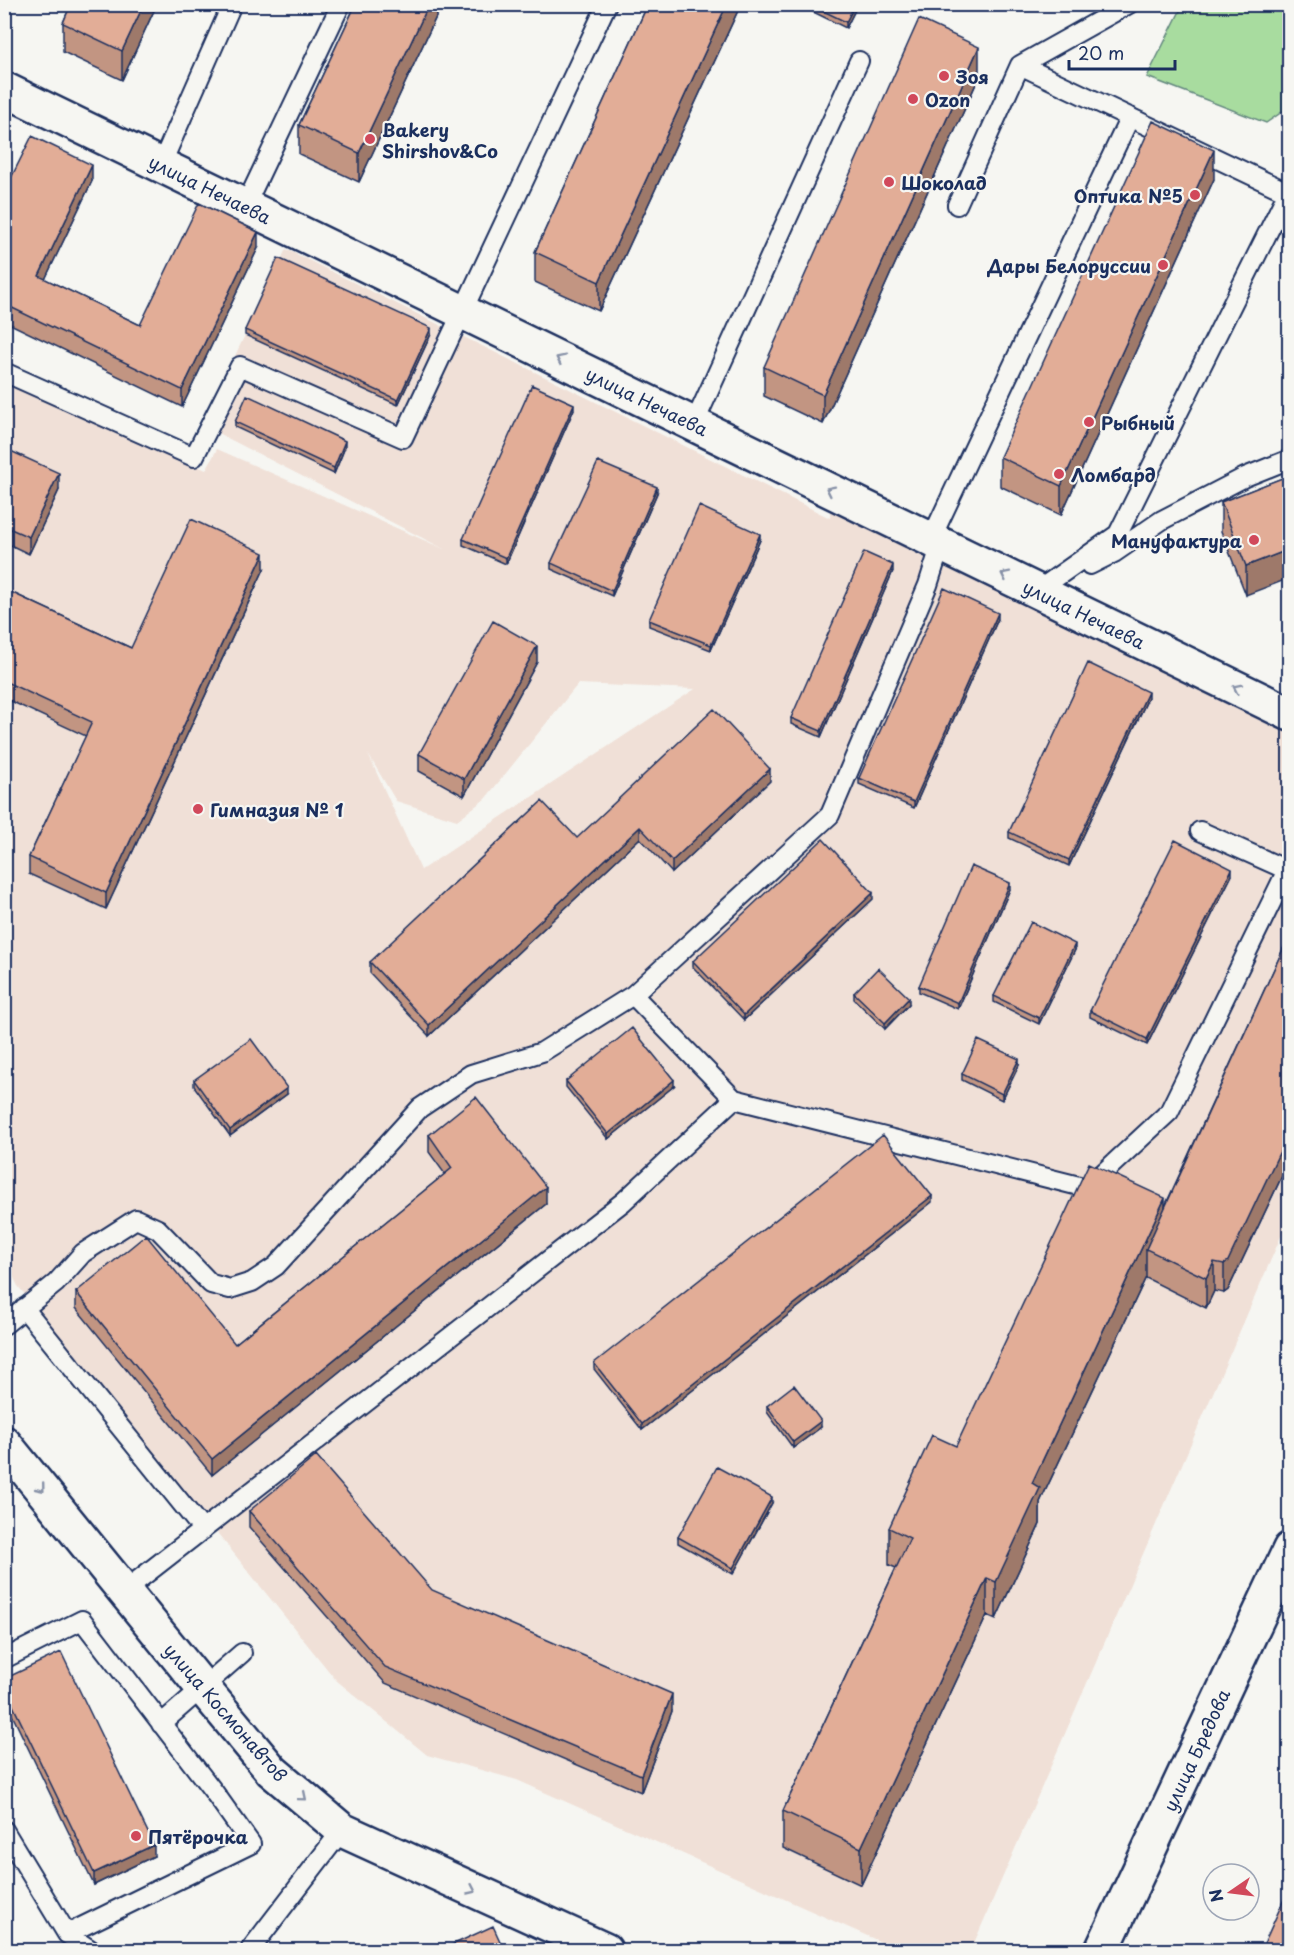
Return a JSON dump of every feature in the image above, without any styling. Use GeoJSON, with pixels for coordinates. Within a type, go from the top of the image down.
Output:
{"type":"FeatureCollection","features":[{"type":"Feature","properties":{"kind":"street","name":"улица Нечаева"},"geometry":{"type":"LineString","coordinates":[[4,89],[1290,714]]}},
{"type":"Feature","properties":{"kind":"street","name":"улица Космонавтов"},"geometry":{"type":"LineString","coordinates":[[4,1443],[272,1771],[342,1830],[605,1950]]}},
{"type":"Feature","properties":{"kind":"street","name":"улица Бредова"},"geometry":{"type":"LineString","coordinates":[[1102,1950],[1290,1549]]}},
{"type":"Feature","properties":{"kind":"lane"},"geometry":{"type":"LineString","coordinates":[[161,165],[232,4]]}},
{"type":"Feature","properties":{"kind":"lane"},"geometry":{"type":"LineString","coordinates":[[245,206],[341,4]]}},
{"type":"Feature","properties":{"kind":"lane"},"geometry":{"type":"LineString","coordinates":[[4,372],[194,457],[240,366],[403,438],[607,4]]}},
{"type":"Feature","properties":{"kind":"lane"},"geometry":{"type":"LineString","coordinates":[[957,205],[1020,65],[1129,4]]}},
{"type":"Feature","properties":{"kind":"lane"},"geometry":{"type":"LineString","coordinates":[[694,424],[859,61]]}},
{"type":"Feature","properties":{"kind":"lane"},"geometry":{"type":"LineString","coordinates":[[1020,65],[1289,192],[1118,534],[1037,591]]}},
{"type":"Feature","properties":{"kind":"lane"},"geometry":{"type":"LineString","coordinates":[[4,1324],[56,1283],[83,1253],[136,1219],[158,1229],[211,1284],[230,1289],[252,1282],[276,1266],[420,1108],[471,1074],[542,1052],[633,995],[830,815],[928,585],[936,542],[1130,117]]}},
{"type":"Feature","properties":{"kind":"lane"},"geometry":{"type":"LineString","coordinates":[[1037,591],[1114,553],[1162,520],[1245,477],[1290,459]]}},
{"type":"Feature","properties":{"kind":"lane"},"geometry":{"type":"LineString","coordinates":[[633,995],[734,1100],[1087,1188],[1169,1112],[1288,867],[1200,831]]}},
{"type":"Feature","properties":{"kind":"lane"},"geometry":{"type":"LineString","coordinates":[[124,1592],[623,1202],[734,1100]]}},
{"type":"Feature","properties":{"kind":"lane"},"geometry":{"type":"LineString","coordinates":[[24,1308],[202,1530]]}},
{"type":"Feature","properties":{"kind":"lane"},"geometry":{"type":"LineString","coordinates":[[4,1659],[82,1620],[251,1844],[67,1934]]}},
{"type":"Feature","properties":{"kind":"lane"},"geometry":{"type":"LineString","coordinates":[[161,1724],[242,1653]]}},
{"type":"Feature","properties":{"kind":"lane"},"geometry":{"type":"LineString","coordinates":[[4,1830],[67,1934],[91,1950]]}},
{"type":"Feature","properties":{"kind":"lane"},"geometry":{"type":"LineString","coordinates":[[250,1950],[342,1830]]}},
{"type":"Feature","properties":{"kind":"shaded area"},"geometry":{"type":"Polygon","coordinates":[[[286,249],[830,518],[830,490],[1289,714],[1289,1218],[971,1950],[899,1950],[517,1780],[427,1755],[336,1680],[18,1286],[4,1258],[4,379],[206,470],[217,449],[444,549],[202,425],[286,249]],[[578,684],[485,799],[457,820],[396,801],[368,754],[421,870],[695,689],[578,684]]]}},
{"type":"Feature","properties":{"kind":"green space"},"geometry":{"type":"Polygon","coordinates":[[[1183,5],[1289,5],[1289,107],[1266,123],[1147,77],[1183,5]]]}},
{"type":"Feature","properties":{"kind":"building"},"geometry":{"type":"Polygon","coordinates":[[[71,4],[144,4],[122,51],[63,23],[71,4]]]}},
{"type":"Feature","properties":{"kind":"building"},"geometry":{"type":"Polygon","coordinates":[[[356,4],[429,4],[359,153],[299,125],[356,4]]]}},
{"type":"Feature","properties":{"kind":"building"},"geometry":{"type":"Polygon","coordinates":[[[648,4],[727,4],[599,282],[535,252],[648,4]]]}},
{"type":"Feature","properties":{"kind":"building"},"geometry":{"type":"Polygon","coordinates":[[[809,4],[855,4],[846,22],[809,4]]]}},
{"type":"Feature","properties":{"kind":"building"},"geometry":{"type":"Polygon","coordinates":[[[919,19],[979,47],[823,395],[764,367],[919,19]]]}},
{"type":"Feature","properties":{"kind":"building"},"geometry":{"type":"Polygon","coordinates":[[[1153,121],[1214,150],[1061,486],[1000,457],[1153,121]]]}},
{"type":"Feature","properties":{"kind":"building"},"geometry":{"type":"Polygon","coordinates":[[[32,136],[92,165],[39,276],[140,325],[199,203],[258,232],[182,390],[4,304],[4,192],[32,136]]]}},
{"type":"Feature","properties":{"kind":"building"},"geometry":{"type":"Polygon","coordinates":[[[278,258],[431,328],[398,400],[245,330],[278,258]]]}},
{"type":"Feature","properties":{"kind":"building"},"geometry":{"type":"Polygon","coordinates":[[[532,385],[574,404],[506,558],[463,539],[532,385]]]}},
{"type":"Feature","properties":{"kind":"building"},"geometry":{"type":"Polygon","coordinates":[[[247,395],[345,441],[334,468],[235,422],[247,395]]]}},
{"type":"Feature","properties":{"kind":"building"},"geometry":{"type":"Polygon","coordinates":[[[4,448],[59,473],[29,537],[4,526],[4,448]]]}},
{"type":"Feature","properties":{"kind":"building"},"geometry":{"type":"Polygon","coordinates":[[[598,462],[657,487],[612,591],[551,563],[598,462]]]}},
{"type":"Feature","properties":{"kind":"building"},"geometry":{"type":"Polygon","coordinates":[[[1290,475],[1290,549],[1246,566],[1221,502],[1290,475]]]}},
{"type":"Feature","properties":{"kind":"building"},"geometry":{"type":"Polygon","coordinates":[[[699,506],[760,534],[711,645],[649,620],[699,506]]]}},
{"type":"Feature","properties":{"kind":"building"},"geometry":{"type":"Polygon","coordinates":[[[191,519],[264,553],[106,893],[29,857],[92,722],[4,681],[4,589],[131,648],[191,519]]]}},
{"type":"Feature","properties":{"kind":"building"},"geometry":{"type":"Polygon","coordinates":[[[864,552],[893,565],[821,731],[791,718],[864,552]]]}},
{"type":"Feature","properties":{"kind":"building"},"geometry":{"type":"Polygon","coordinates":[[[944,588],[998,613],[914,802],[859,778],[944,588]]]}},
{"type":"Feature","properties":{"kind":"building"},"geometry":{"type":"Polygon","coordinates":[[[493,621],[537,646],[464,779],[419,754],[493,621]]]}},
{"type":"Feature","properties":{"kind":"building"},"geometry":{"type":"Polygon","coordinates":[[[1088,663],[1148,692],[1069,860],[1009,832],[1088,663]]]}},
{"type":"Feature","properties":{"kind":"building"},"geometry":{"type":"Polygon","coordinates":[[[714,709],[770,769],[672,861],[640,827],[429,1025],[370,962],[542,801],[577,838],[714,709]]]}},
{"type":"Feature","properties":{"kind":"building"},"geometry":{"type":"Polygon","coordinates":[[[823,839],[873,893],[744,1015],[693,961],[823,839]]]}},
{"type":"Feature","properties":{"kind":"building"},"geometry":{"type":"Polygon","coordinates":[[[1175,840],[1232,869],[1147,1039],[1090,1011],[1175,840]]]}},
{"type":"Feature","properties":{"kind":"building"},"geometry":{"type":"Polygon","coordinates":[[[971,866],[1010,883],[958,1003],[919,986],[971,866]]]}},
{"type":"Feature","properties":{"kind":"building"},"geometry":{"type":"Polygon","coordinates":[[[1031,922],[1075,944],[1039,1018],[994,996],[1031,922]]]}},
{"type":"Feature","properties":{"kind":"building"},"geometry":{"type":"Polygon","coordinates":[[[1290,934],[1290,1099],[1286,1107],[1290,1109],[1290,1130],[1228,1261],[1224,1264],[1214,1262],[1206,1278],[1146,1249],[1290,934]]]}},
{"type":"Feature","properties":{"kind":"building"},"geometry":{"type":"Polygon","coordinates":[[[878,968],[909,998],[885,1023],[854,993],[878,968]]]}},
{"type":"Feature","properties":{"kind":"building"},"geometry":{"type":"Polygon","coordinates":[[[632,1028],[674,1080],[608,1134],[566,1081],[632,1028]]]}},
{"type":"Feature","properties":{"kind":"building"},"geometry":{"type":"Polygon","coordinates":[[[251,1039],[287,1088],[230,1130],[194,1080],[251,1039]]]}},
{"type":"Feature","properties":{"kind":"building"},"geometry":{"type":"Polygon","coordinates":[[[978,1040],[1019,1059],[1002,1094],[962,1074],[978,1040]]]}},
{"type":"Feature","properties":{"kind":"building"},"geometry":{"type":"Polygon","coordinates":[[[476,1097],[546,1187],[212,1459],[76,1292],[146,1235],[235,1344],[452,1168],[429,1135],[476,1097]]]}},
{"type":"Feature","properties":{"kind":"building"},"geometry":{"type":"Polygon","coordinates":[[[883,1135],[932,1196],[642,1424],[594,1363],[883,1135]]]}},
{"type":"Feature","properties":{"kind":"building"},"geometry":{"type":"Polygon","coordinates":[[[1089,1163],[1165,1198],[1032,1483],[1040,1488],[996,1582],[987,1578],[861,1848],[783,1811],[910,1538],[889,1528],[932,1435],[956,1446],[1089,1163]]]}},
{"type":"Feature","properties":{"kind":"building"},"geometry":{"type":"Polygon","coordinates":[[[794,1385],[821,1421],[793,1442],[767,1406],[794,1385]]]}},
{"type":"Feature","properties":{"kind":"building"},"geometry":{"type":"Polygon","coordinates":[[[316,1456],[432,1590],[672,1694],[641,1775],[385,1667],[249,1511],[316,1456]]]}},
{"type":"Feature","properties":{"kind":"building"},"geometry":{"type":"Polygon","coordinates":[[[717,1467],[772,1497],[733,1568],[678,1537],[717,1467]]]}},
{"type":"Feature","properties":{"kind":"building"},"geometry":{"type":"Polygon","coordinates":[[[61,1652],[154,1845],[94,1873],[4,1687],[4,1679],[61,1652]]]}},
{"type":"Feature","properties":{"kind":"building"},"geometry":{"type":"Polygon","coordinates":[[[1290,1886],[1290,1950],[1261,1950],[1290,1886]]]}},
{"type":"Feature","properties":{"kind":"building"},"geometry":{"type":"Polygon","coordinates":[[[493,1926],[504,1950],[441,1950],[493,1926]]]}},
{"type":"Feature","properties":{"kind":"place","name":"Зоя"},"geometry":{"type":"Point","coordinates":[944,76]}},
{"type":"Feature","properties":{"kind":"place","name":"Ozon"},"geometry":{"type":"Point","coordinates":[913,99]}},
{"type":"Feature","properties":{"kind":"place","name":"Bakery Shirshov&Co"},"geometry":{"type":"Point","coordinates":[370,139]}},
{"type":"Feature","properties":{"kind":"place","name":"Шоколад"},"geometry":{"type":"Point","coordinates":[889,182]}},
{"type":"Feature","properties":{"kind":"place","name":"Оптика №5"},"geometry":{"type":"Point","coordinates":[1195,195]}},
{"type":"Feature","properties":{"kind":"place","name":"Дары Белоруссии"},"geometry":{"type":"Point","coordinates":[1163,265]}},
{"type":"Feature","properties":{"kind":"place","name":"Рыбный"},"geometry":{"type":"Point","coordinates":[1089,422]}},
{"type":"Feature","properties":{"kind":"place","name":"Ломбард"},"geometry":{"type":"Point","coordinates":[1059,474]}},
{"type":"Feature","properties":{"kind":"place","name":"Мануфактура"},"geometry":{"type":"Point","coordinates":[1254,540]}},
{"type":"Feature","properties":{"kind":"place","name":"Гимназия № 1"},"geometry":{"type":"Point","coordinates":[198,809]}},
{"type":"Feature","properties":{"kind":"place","name":"Пятёрочка"},"geometry":{"type":"Point","coordinates":[136,1836]}}]}
